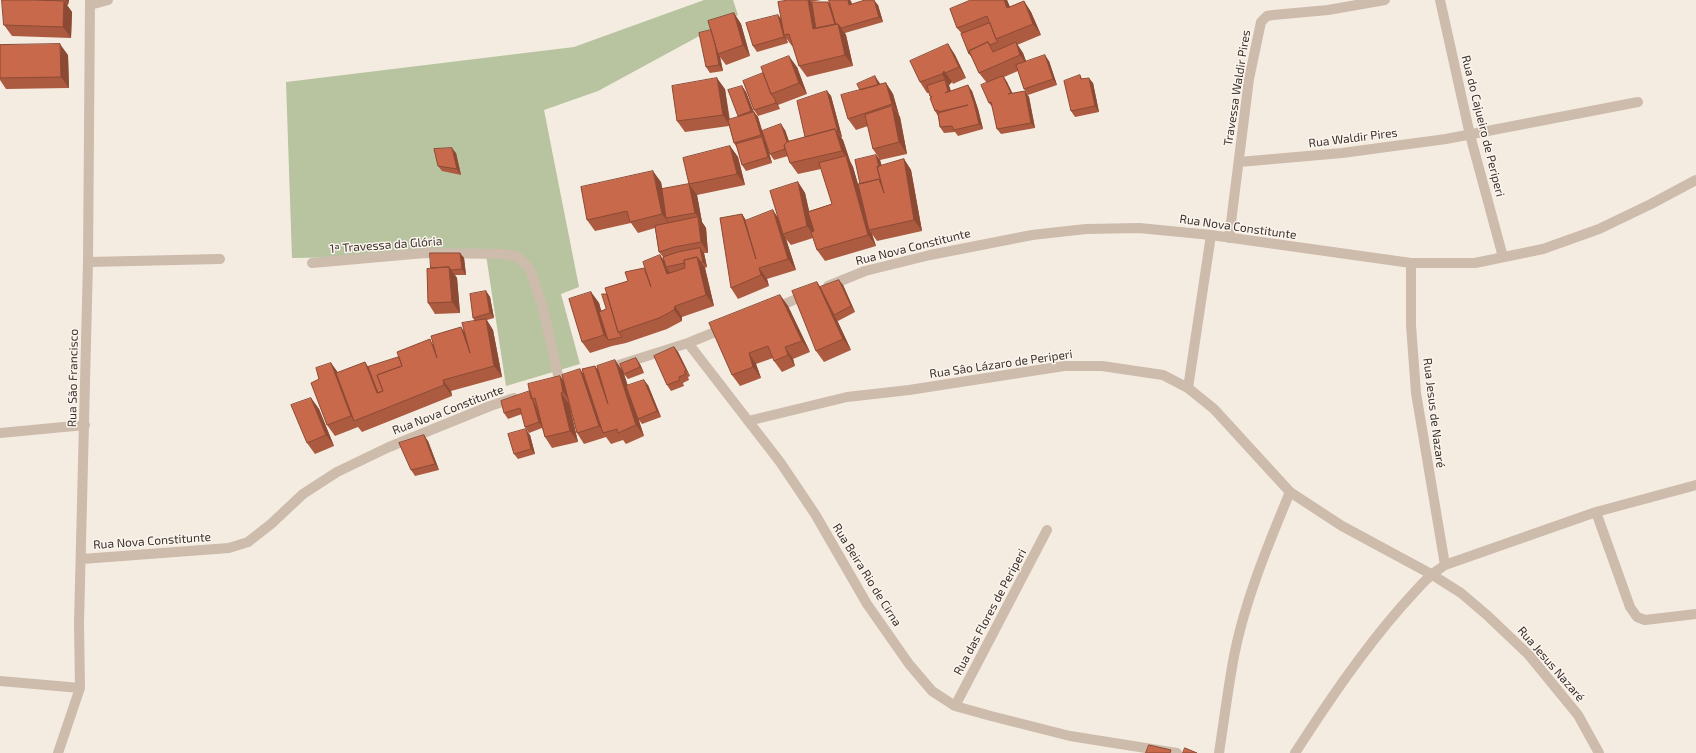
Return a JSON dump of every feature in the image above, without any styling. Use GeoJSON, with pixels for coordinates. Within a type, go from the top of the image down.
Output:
{"type":"FeatureCollection","features":[{"type":"Feature","properties":{"kind":"street"},"geometry":{"type":"LineString","coordinates":[[90,3],[108,0]]}},
{"type":"Feature","properties":{"kind":"street","name":"Travessa Waldir Pires"},"geometry":{"type":"LineString","coordinates":[[1229,238],[1249,79],[1263,18],[1273,15],[1328,10],[1385,0]]}},
{"type":"Feature","properties":{"kind":"street","name":"Rua do Cajueiro de Periperi"},"geometry":{"type":"LineString","coordinates":[[1440,0],[1470,135],[1503,257]]}},
{"type":"Feature","properties":{"kind":"street","name":"Rua São Francisco"},"geometry":{"type":"LineString","coordinates":[[58,753],[80,688],[79,623],[82,559],[88,262],[90,3]]}},
{"type":"Feature","properties":{"kind":"street","name":"Rua Waldir Pires"},"geometry":{"type":"LineString","coordinates":[[1239,162],[1342,153],[1470,135],[1638,102]]}},
{"type":"Feature","properties":{"kind":"street","name":"Rua Nova Constitunte"},"geometry":{"type":"LineString","coordinates":[[762,313],[865,271],[944,252],[1032,234],[1086,229],[1139,228],[1211,235],[1411,263],[1475,263],[1543,249],[1599,229],[1696,180]]}},
{"type":"Feature","properties":{"kind":"street"},"geometry":{"type":"LineString","coordinates":[[1188,388],[1211,235]]}},
{"type":"Feature","properties":{"kind":"street","name":"1ª Travessa da Glória"},"geometry":{"type":"LineString","coordinates":[[312,263],[425,253],[504,254],[518,257],[530,269],[543,308],[560,384]]}},
{"type":"Feature","properties":{"kind":"street"},"geometry":{"type":"LineString","coordinates":[[88,262],[220,259]]}},
{"type":"Feature","properties":{"kind":"street","name":"Rua Jesus de Nazaré"},"geometry":{"type":"LineString","coordinates":[[1411,263],[1411,325],[1416,393],[1445,565]]}},
{"type":"Feature","properties":{"kind":"street"},"geometry":{"type":"LineString","coordinates":[[598,372],[688,343],[732,325]]}},
{"type":"Feature","properties":{"kind":"street","name":"Rua Beira Rio de Cirna"},"geometry":{"type":"LineString","coordinates":[[688,343],[780,462],[815,514],[867,604],[909,664],[932,690],[955,706],[1070,736],[1177,753]]}},
{"type":"Feature","properties":{"kind":"street","name":"Rua Sâo Lázaro de Periperi"},"geometry":{"type":"LineString","coordinates":[[748,421],[846,396],[909,390],[1064,366],[1102,366],[1163,375],[1188,388],[1214,409],[1290,492],[1342,526],[1431,574]]}},
{"type":"Feature","properties":{"kind":"street","name":"Rua Nova Constitunte"},"geometry":{"type":"LineString","coordinates":[[82,559],[230,548],[248,542],[271,524],[303,494],[337,472],[389,446],[490,406],[525,395]]}},
{"type":"Feature","properties":{"kind":"street"},"geometry":{"type":"LineString","coordinates":[[0,433],[85,425]]}},
{"type":"Feature","properties":{"kind":"street"},"geometry":{"type":"LineString","coordinates":[[1295,753],[1351,668],[1387,623],[1431,574],[1445,565],[1596,512],[1696,485]]}},
{"type":"Feature","properties":{"kind":"street"},"geometry":{"type":"LineString","coordinates":[[1219,753],[1234,656],[1247,607],[1265,553],[1290,492]]}},
{"type":"Feature","properties":{"kind":"street"},"geometry":{"type":"LineString","coordinates":[[1596,512],[1630,606],[1636,617],[1645,620],[1696,614]]}},
{"type":"Feature","properties":{"kind":"street","name":"Rua das Flores de Periperi"},"geometry":{"type":"LineString","coordinates":[[955,706],[1047,530]]}},
{"type":"Feature","properties":{"kind":"street","name":"Rua Jesus Nazaré"},"geometry":{"type":"LineString","coordinates":[[1431,574],[1461,593],[1528,654],[1578,715],[1599,753]]}},
{"type":"Feature","properties":{"kind":"street"},"geometry":{"type":"LineString","coordinates":[[0,681],[80,688]]}},
{"type":"Feature","properties":{"kind":"green space"},"geometry":{"type":"Polygon","coordinates":[[[704,0],[733,0],[738,15],[598,91],[544,110],[579,287],[561,294],[580,364],[506,386],[486,255],[292,258],[286,82],[574,47],[704,0]]]}},
{"type":"Feature","properties":{"kind":"building"},"geometry":{"type":"Polygon","coordinates":[[[2,0],[64,1],[63,27],[4,25],[2,0]]]}},
{"type":"Feature","properties":{"kind":"building"},"geometry":{"type":"Polygon","coordinates":[[[789,0],[808,0],[813,29],[838,24],[845,55],[799,66],[789,34],[784,35],[778,2],[789,0]]]}},
{"type":"Feature","properties":{"kind":"building"},"geometry":{"type":"Polygon","coordinates":[[[829,0],[848,0],[849,5],[865,0],[874,0],[879,17],[841,28],[838,24],[836,24],[829,0]]]}},
{"type":"Feature","properties":{"kind":"building"},"geometry":{"type":"Polygon","coordinates":[[[971,0],[1004,0],[1007,8],[1024,1],[1033,24],[996,39],[987,16],[957,28],[950,9],[971,0]]]}},
{"type":"Feature","properties":{"kind":"building"},"geometry":{"type":"Polygon","coordinates":[[[812,2],[828,2],[835,24],[816,28],[812,2]]]}},
{"type":"Feature","properties":{"kind":"building"},"geometry":{"type":"Polygon","coordinates":[[[734,13],[743,45],[718,54],[708,21],[734,13]]]}},
{"type":"Feature","properties":{"kind":"building"},"geometry":{"type":"Polygon","coordinates":[[[778,15],[784,37],[753,46],[746,23],[778,15]]]}},
{"type":"Feature","properties":{"kind":"building"},"geometry":{"type":"Polygon","coordinates":[[[990,23],[998,42],[990,45],[988,42],[969,51],[969,54],[961,34],[990,23]]]}},
{"type":"Feature","properties":{"kind":"building"},"geometry":{"type":"Polygon","coordinates":[[[711,30],[719,65],[706,67],[699,33],[711,30]]]}},
{"type":"Feature","properties":{"kind":"building"},"geometry":{"type":"Polygon","coordinates":[[[988,42],[993,52],[1016,42],[1020,55],[979,73],[969,51],[988,42]]]}},
{"type":"Feature","properties":{"kind":"building"},"geometry":{"type":"Polygon","coordinates":[[[60,44],[61,77],[0,78],[0,45],[60,44]]]}},
{"type":"Feature","properties":{"kind":"building"},"geometry":{"type":"Polygon","coordinates":[[[948,44],[959,67],[945,73],[944,71],[942,74],[920,82],[910,61],[948,44]]]}},
{"type":"Feature","properties":{"kind":"building"},"geometry":{"type":"Polygon","coordinates":[[[1045,55],[1053,79],[1024,89],[1016,65],[1045,55]]]}},
{"type":"Feature","properties":{"kind":"building"},"geometry":{"type":"Polygon","coordinates":[[[789,56],[799,83],[771,94],[761,67],[789,56]]]}},
{"type":"Feature","properties":{"kind":"building"},"geometry":{"type":"Polygon","coordinates":[[[763,73],[776,103],[754,110],[743,81],[763,73]]]}},
{"type":"Feature","properties":{"kind":"building"},"geometry":{"type":"Polygon","coordinates":[[[1080,75],[1081,79],[1089,78],[1095,106],[1071,111],[1064,81],[1080,75]]]}},
{"type":"Feature","properties":{"kind":"building"},"geometry":{"type":"Polygon","coordinates":[[[875,76],[878,85],[860,90],[857,84],[875,76]]]}},
{"type":"Feature","properties":{"kind":"building"},"geometry":{"type":"Polygon","coordinates":[[[1003,76],[1011,93],[1008,94],[1025,91],[1031,123],[997,129],[991,102],[989,103],[981,85],[1003,76]]]}},
{"type":"Feature","properties":{"kind":"building"},"geometry":{"type":"Polygon","coordinates":[[[717,78],[723,115],[677,121],[672,86],[717,78]]]}},
{"type":"Feature","properties":{"kind":"building"},"geometry":{"type":"Polygon","coordinates":[[[945,80],[948,91],[945,93],[968,85],[979,124],[954,130],[952,126],[940,127],[938,113],[968,105],[938,112],[938,110],[935,111],[930,98],[932,97],[930,96],[927,86],[945,80]]]}},
{"type":"Feature","properties":{"kind":"building"},"geometry":{"type":"Polygon","coordinates":[[[886,83],[892,104],[848,119],[841,95],[886,83]]]}},
{"type":"Feature","properties":{"kind":"building"},"geometry":{"type":"Polygon","coordinates":[[[742,86],[751,111],[738,116],[728,90],[742,86]]]}},
{"type":"Feature","properties":{"kind":"building"},"geometry":{"type":"Polygon","coordinates":[[[827,91],[838,132],[835,129],[805,137],[797,101],[827,91]]]}},
{"type":"Feature","properties":{"kind":"building"},"geometry":{"type":"Polygon","coordinates":[[[892,106],[899,142],[873,149],[865,115],[892,106]]]}},
{"type":"Feature","properties":{"kind":"building"},"geometry":{"type":"Polygon","coordinates":[[[754,112],[761,135],[734,143],[728,120],[754,112]]]}},
{"type":"Feature","properties":{"kind":"building"},"geometry":{"type":"Polygon","coordinates":[[[781,124],[787,142],[784,145],[785,149],[770,154],[762,131],[781,124]]]}},
{"type":"Feature","properties":{"kind":"building"},"geometry":{"type":"Polygon","coordinates":[[[835,129],[842,151],[790,163],[784,145],[787,142],[835,129]]]}},
{"type":"Feature","properties":{"kind":"building"},"geometry":{"type":"Polygon","coordinates":[[[762,137],[768,157],[742,165],[736,144],[762,137]]]}},
{"type":"Feature","properties":{"kind":"building"},"geometry":{"type":"Polygon","coordinates":[[[730,146],[737,174],[689,184],[683,158],[730,146]]]}},
{"type":"Feature","properties":{"kind":"building"},"geometry":{"type":"Polygon","coordinates":[[[452,148],[457,169],[438,166],[434,149],[452,148]]]}},
{"type":"Feature","properties":{"kind":"building"},"geometry":{"type":"Polygon","coordinates":[[[876,155],[879,167],[877,167],[881,182],[879,179],[860,184],[855,160],[876,155]]]}},
{"type":"Feature","properties":{"kind":"building"},"geometry":{"type":"Polygon","coordinates":[[[846,156],[868,235],[817,250],[811,232],[814,231],[808,212],[832,204],[819,163],[846,156]]]}},
{"type":"Feature","properties":{"kind":"building"},"geometry":{"type":"Polygon","coordinates":[[[904,159],[914,220],[869,230],[858,184],[879,179],[884,193],[877,167],[904,159]]]}},
{"type":"Feature","properties":{"kind":"building"},"geometry":{"type":"Polygon","coordinates":[[[653,171],[662,214],[630,222],[627,211],[587,220],[581,187],[653,171]]]}},
{"type":"Feature","properties":{"kind":"building"},"geometry":{"type":"Polygon","coordinates":[[[798,182],[807,226],[783,234],[770,191],[798,182]]]}},
{"type":"Feature","properties":{"kind":"building"},"geometry":{"type":"Polygon","coordinates":[[[689,184],[695,213],[666,218],[662,189],[689,184]]]}},
{"type":"Feature","properties":{"kind":"building"},"geometry":{"type":"Polygon","coordinates":[[[773,210],[788,259],[759,268],[761,275],[731,288],[720,218],[742,214],[756,259],[745,221],[773,210]]]}},
{"type":"Feature","properties":{"kind":"building"},"geometry":{"type":"Polygon","coordinates":[[[698,217],[701,242],[674,247],[659,252],[655,226],[698,217]]]}},
{"type":"Feature","properties":{"kind":"building"},"geometry":{"type":"Polygon","coordinates":[[[700,248],[703,262],[701,262],[697,257],[684,260],[685,265],[684,263],[666,267],[663,257],[678,252],[700,248]]]}},
{"type":"Feature","properties":{"kind":"building"},"geometry":{"type":"Polygon","coordinates":[[[430,253],[460,253],[462,269],[451,270],[449,267],[431,268],[430,253]]]}},
{"type":"Feature","properties":{"kind":"building"},"geometry":{"type":"Polygon","coordinates":[[[660,255],[667,274],[685,268],[684,260],[697,257],[706,295],[675,306],[674,310],[659,318],[618,332],[605,288],[628,281],[625,272],[644,268],[651,287],[643,262],[660,255]]]}},
{"type":"Feature","properties":{"kind":"building"},"geometry":{"type":"Polygon","coordinates":[[[449,267],[452,302],[428,303],[427,269],[449,267]]]}},
{"type":"Feature","properties":{"kind":"building"},"geometry":{"type":"Polygon","coordinates":[[[839,280],[851,306],[834,315],[820,287],[839,280]]]}},
{"type":"Feature","properties":{"kind":"building"},"geometry":{"type":"Polygon","coordinates":[[[817,282],[843,339],[816,351],[792,291],[817,282]]]}},
{"type":"Feature","properties":{"kind":"building"},"geometry":{"type":"Polygon","coordinates":[[[486,291],[490,313],[473,318],[470,294],[486,291]]]}},
{"type":"Feature","properties":{"kind":"building"},"geometry":{"type":"Polygon","coordinates":[[[591,292],[604,335],[582,342],[569,299],[591,292]]]}},
{"type":"Feature","properties":{"kind":"building"},"geometry":{"type":"Polygon","coordinates":[[[602,294],[607,294],[618,332],[622,337],[608,340],[599,312],[606,309],[602,294]]]}},
{"type":"Feature","properties":{"kind":"building"},"geometry":{"type":"Polygon","coordinates":[[[780,295],[802,341],[785,347],[788,355],[774,361],[768,346],[749,353],[753,367],[732,375],[709,323],[780,295]]]}},
{"type":"Feature","properties":{"kind":"building"},"geometry":{"type":"Polygon","coordinates":[[[486,319],[494,366],[443,380],[444,385],[354,421],[336,373],[365,362],[377,393],[383,391],[377,375],[402,366],[397,352],[430,339],[437,358],[431,336],[461,327],[470,353],[462,323],[486,319]]]}},
{"type":"Feature","properties":{"kind":"building"},"geometry":{"type":"Polygon","coordinates":[[[674,347],[686,370],[684,372],[686,374],[679,377],[680,380],[667,385],[654,356],[674,347]]]}},
{"type":"Feature","properties":{"kind":"building"},"geometry":{"type":"Polygon","coordinates":[[[399,357],[402,366],[377,375],[383,391],[378,393],[368,367],[399,357]]]}},
{"type":"Feature","properties":{"kind":"building"},"geometry":{"type":"Polygon","coordinates":[[[636,358],[640,367],[624,374],[620,364],[636,358]]]}},
{"type":"Feature","properties":{"kind":"building"},"geometry":{"type":"Polygon","coordinates":[[[615,360],[636,425],[618,433],[617,429],[603,433],[582,369],[595,366],[608,404],[597,366],[615,360]]]}},
{"type":"Feature","properties":{"kind":"building"},"geometry":{"type":"Polygon","coordinates":[[[331,363],[351,416],[327,425],[311,383],[319,379],[316,368],[331,363]]]}},
{"type":"Feature","properties":{"kind":"building"},"geometry":{"type":"Polygon","coordinates":[[[580,369],[599,426],[577,433],[562,375],[580,369]]]}},
{"type":"Feature","properties":{"kind":"building"},"geometry":{"type":"Polygon","coordinates":[[[560,376],[563,392],[561,393],[570,431],[545,437],[535,398],[531,399],[528,384],[560,376]]]}},
{"type":"Feature","properties":{"kind":"building"},"geometry":{"type":"Polygon","coordinates":[[[644,380],[657,411],[638,419],[626,386],[644,380]]]}},
{"type":"Feature","properties":{"kind":"building"},"geometry":{"type":"Polygon","coordinates":[[[530,391],[539,422],[525,427],[520,408],[504,413],[501,401],[530,391]]]}},
{"type":"Feature","properties":{"kind":"building"},"geometry":{"type":"Polygon","coordinates":[[[311,398],[326,435],[307,443],[291,405],[311,398]]]}},
{"type":"Feature","properties":{"kind":"building"},"geometry":{"type":"Polygon","coordinates":[[[526,429],[531,449],[514,454],[508,434],[526,429]]]}},
{"type":"Feature","properties":{"kind":"building"},"geometry":{"type":"Polygon","coordinates":[[[424,435],[435,464],[411,470],[399,443],[424,435]]]}},
{"type":"Feature","properties":{"kind":"building"},"geometry":{"type":"Polygon","coordinates":[[[1149,745],[1171,750],[1170,753],[1146,753],[1149,745]]]}},
{"type":"Feature","properties":{"kind":"building"},"geometry":{"type":"Polygon","coordinates":[[[1185,748],[1197,753],[1183,753],[1185,748]]]}}]}
